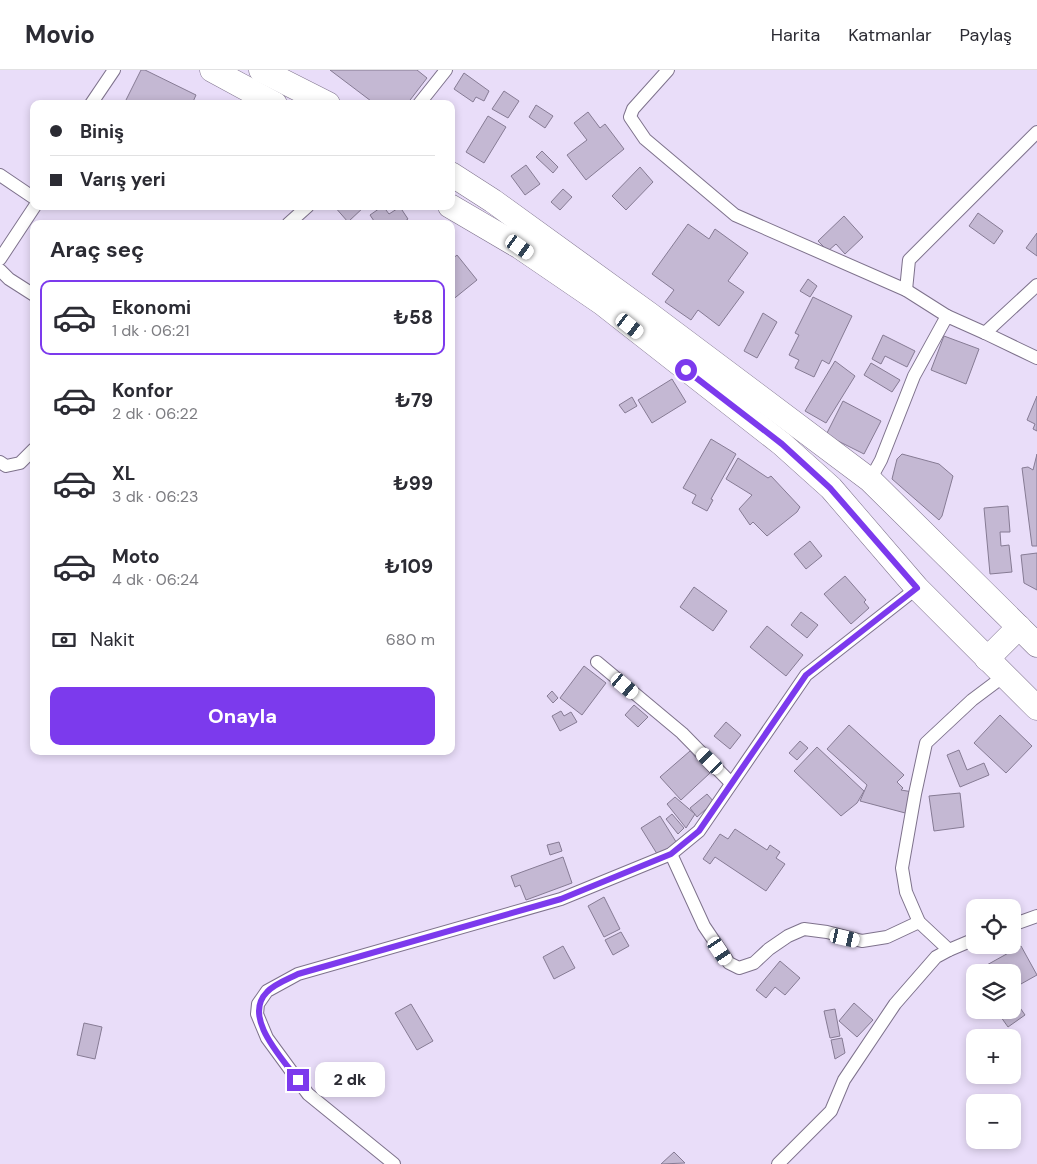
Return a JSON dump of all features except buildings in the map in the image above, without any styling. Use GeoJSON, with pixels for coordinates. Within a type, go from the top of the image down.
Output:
{"type":"FeatureCollection","features":[{"type":"Feature","properties":{"kind":"highway"},"geometry":{"type":"LineString","coordinates":[[212,70],[250,98]]}},
{"type":"Feature","properties":{"kind":"highway"},"geometry":{"type":"LineString","coordinates":[[261,70],[320,100]]}},
{"type":"Feature","properties":{"kind":"highway"},"geometry":{"type":"LineString","coordinates":[[455,177],[649,314],[870,480],[1037,645]]}},
{"type":"Feature","properties":{"kind":"highway"},"geometry":{"type":"LineString","coordinates":[[455,209],[520,247],[602,303],[782,444],[830,488],[917,588],[1004,676],[1033,695]]}},
{"type":"Feature","properties":{"kind":"highway"},"geometry":{"type":"LineString","coordinates":[[988,659],[1019,627]]}},
{"type":"Feature","properties":{"kind":"street"},"geometry":{"type":"LineString","coordinates":[[94,100],[114,70]]}},
{"type":"Feature","properties":{"kind":"street"},"geometry":{"type":"LineString","coordinates":[[422,100],[446,70]]}},
{"type":"Feature","properties":{"kind":"street"},"geometry":{"type":"LineString","coordinates":[[668,70],[633,109],[630,117],[645,139],[735,215],[906,290],[947,316],[1037,358]]}},
{"type":"Feature","properties":{"kind":"street"},"geometry":{"type":"LineString","coordinates":[[906,290],[909,260],[1037,132]]}},
{"type":"Feature","properties":{"kind":"street"},"geometry":{"type":"LineString","coordinates":[[0,175],[30,195]]}},
{"type":"Feature","properties":{"kind":"street"},"geometry":{"type":"LineString","coordinates":[[0,259],[32,210]]}},
{"type":"Feature","properties":{"kind":"street"},"geometry":{"type":"LineString","coordinates":[[292,220],[304,210]]}},
{"type":"Feature","properties":{"kind":"street"},"geometry":{"type":"LineString","coordinates":[[0,270],[9,279],[30,292]]}},
{"type":"Feature","properties":{"kind":"street"},"geometry":{"type":"LineString","coordinates":[[985,333],[1037,285]]}},
{"type":"Feature","properties":{"kind":"street"},"geometry":{"type":"LineString","coordinates":[[870,480],[914,376],[947,316]]}},
{"type":"Feature","properties":{"kind":"street"},"geometry":{"type":"LineString","coordinates":[[0,462],[6,466],[20,464],[30,453]]}},
{"type":"Feature","properties":{"kind":"street"},"geometry":{"type":"LineString","coordinates":[[394,1164],[308,1094],[267,1038],[257,1014],[258,1004],[267,991],[298,974],[561,899],[671,854],[699,831],[806,675],[917,588]]}},
{"type":"Feature","properties":{"kind":"street"},"geometry":{"type":"LineString","coordinates":[[597,662],[682,733],[731,783]]}},
{"type":"Feature","properties":{"kind":"street"},"geometry":{"type":"LineString","coordinates":[[949,950],[919,922],[906,892],[902,868],[926,744],[972,700],[1004,676]]}},
{"type":"Feature","properties":{"kind":"street"},"geometry":{"type":"LineString","coordinates":[[671,854],[704,926],[729,963],[739,968],[754,963],[769,949],[788,936],[804,929],[827,932],[862,941],[887,937],[919,922]]}},
{"type":"Feature","properties":{"kind":"street"},"geometry":{"type":"LineString","coordinates":[[1021,922],[1037,916]]}},
{"type":"Feature","properties":{"kind":"street"},"geometry":{"type":"LineString","coordinates":[[778,1164],[831,1111],[844,1080],[894,1004],[936,958],[949,950],[966,943]]}},
{"type":"Feature","properties":{"kind":"route"},"geometry":{"type":"LineString","coordinates":[[298,1080],[267,1038],[257,1014],[258,1004],[267,991],[298,974],[561,899],[671,854],[699,831],[788,698],[806,675],[917,588],[830,488],[782,444],[686,370]]}}]}
